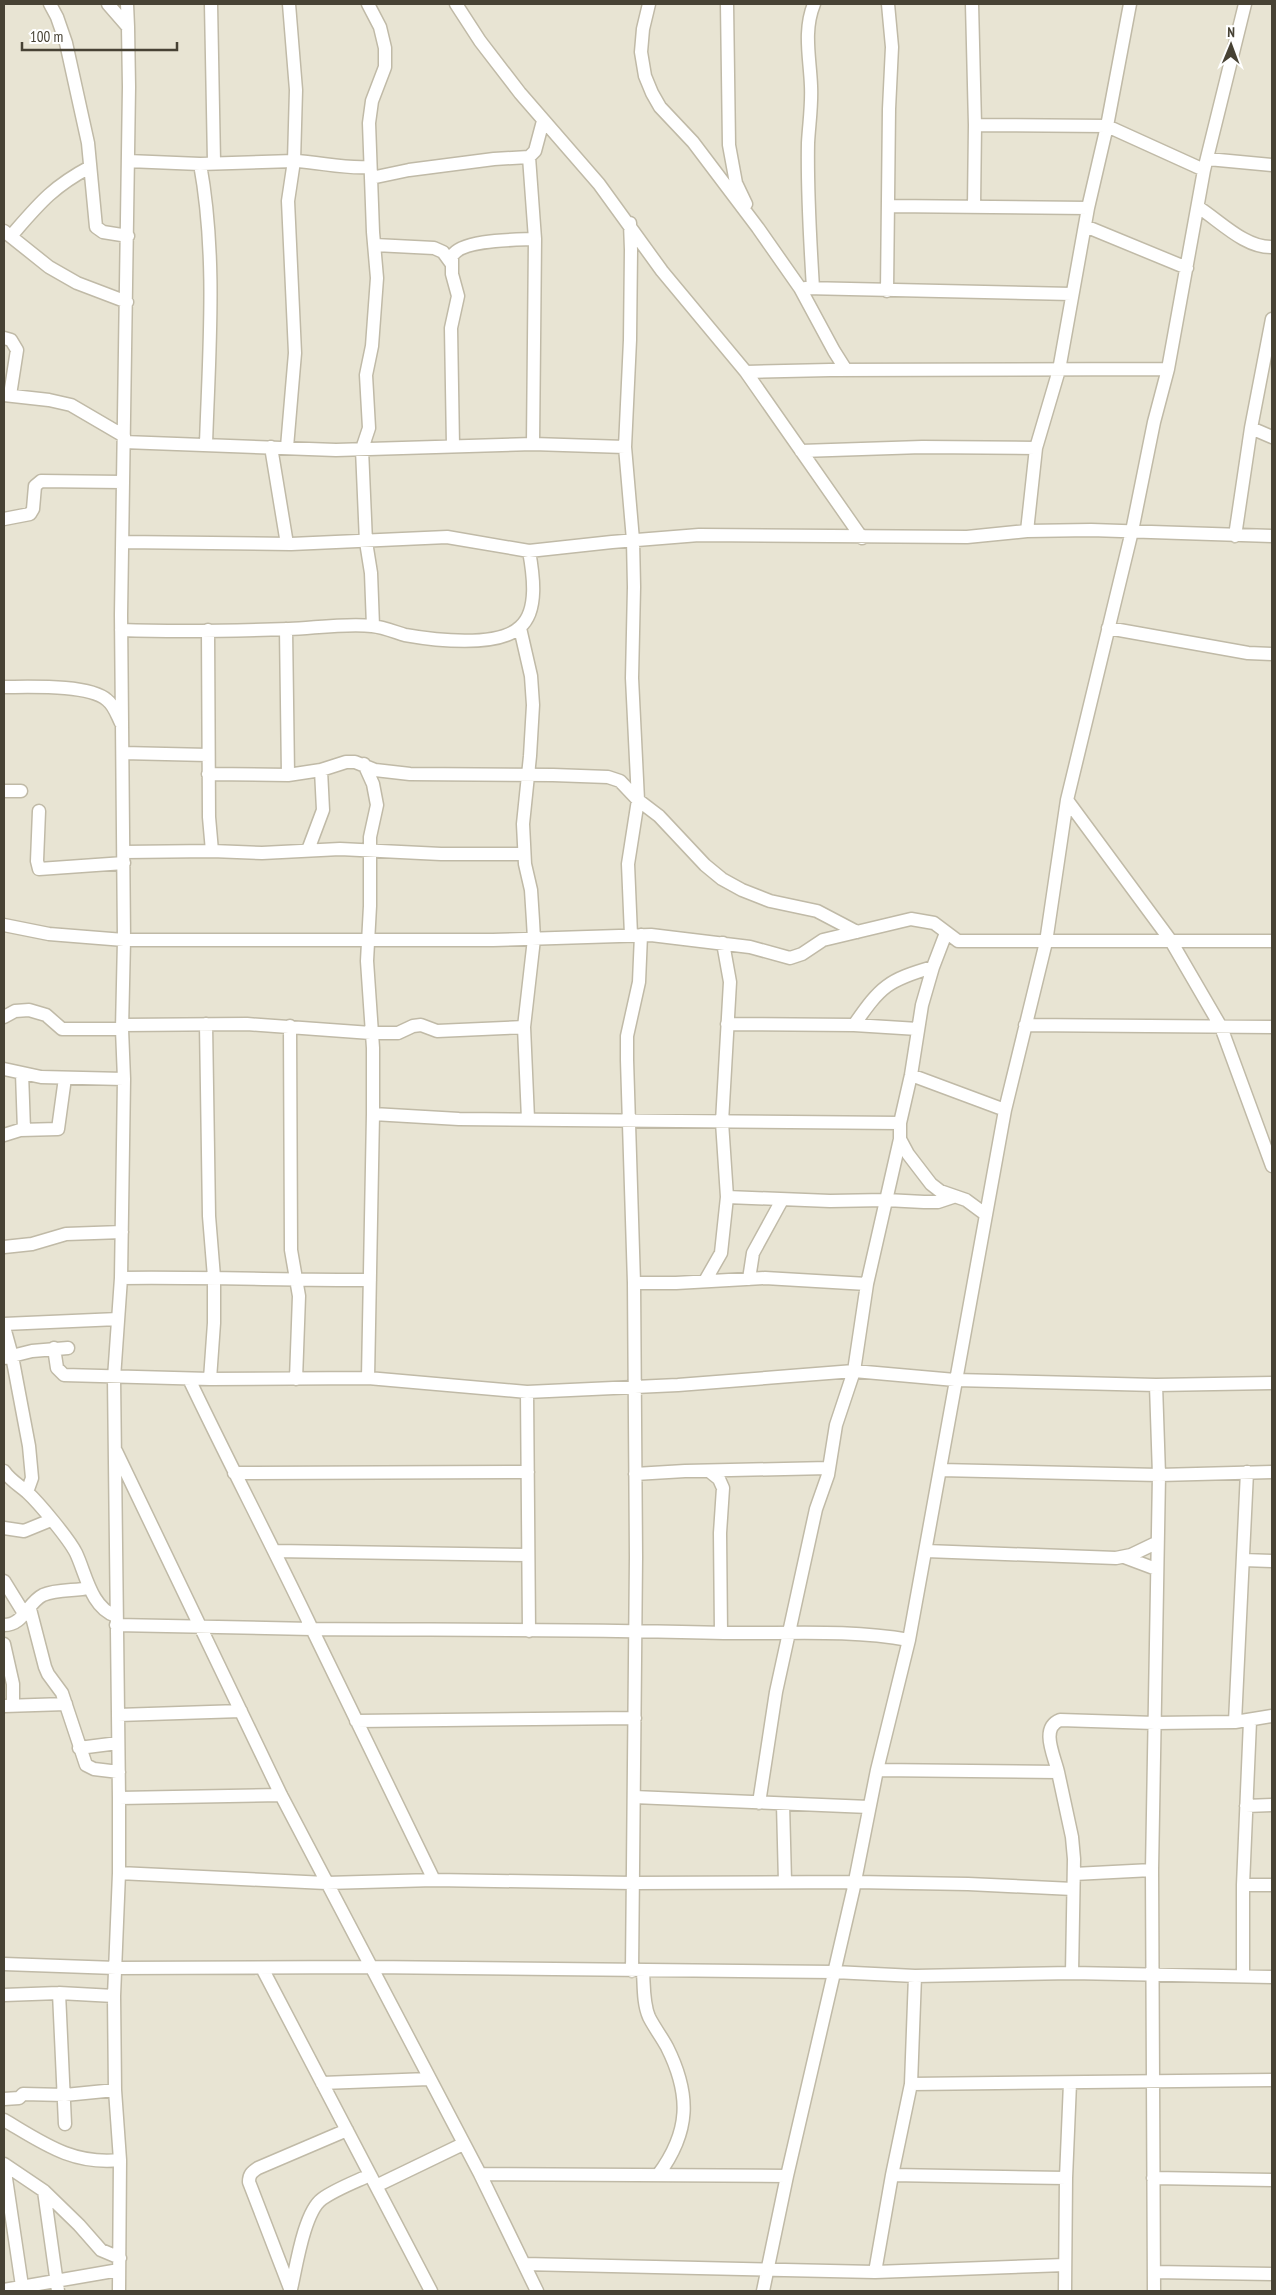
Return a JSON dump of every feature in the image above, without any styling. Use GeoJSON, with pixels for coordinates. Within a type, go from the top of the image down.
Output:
{"type":"FeatureCollection","features":[{"type":"Feature","properties":{"kind":"street"},"geometry":{"type":"LineString","coordinates":[[50,4],[57,17],[66,43],[88,143],[96,227],[103,232],[128,236]]}},
{"type":"Feature","properties":{"kind":"street"},"geometry":{"type":"LineString","coordinates":[[108,4],[128,27]]}},
{"type":"Feature","properties":{"kind":"street"},"geometry":{"type":"LineString","coordinates":[[119,2291],[120,2160],[115,2090],[114,1996],[119,1873],[119,1772],[114,1378],[121,1278],[124,1079],[122,1027],[124,858],[121,630],[122,482],[128,236],[127,4]]}},
{"type":"Feature","properties":{"kind":"street"},"geometry":{"type":"LineString","coordinates":[[211,4],[214,162]]}},
{"type":"Feature","properties":{"kind":"street"},"geometry":{"type":"LineString","coordinates":[[287,447],[295,353],[293,272],[288,212],[294,161],[296,90],[289,4]]}},
{"type":"Feature","properties":{"kind":"street"},"geometry":{"type":"LineString","coordinates":[[368,4],[380,27],[385,48],[385,67],[369,112],[370,173],[377,287],[366,390],[370,419],[362,449],[366,542],[371,573],[372,626]]}},
{"type":"Feature","properties":{"kind":"street"},"geometry":{"type":"LineString","coordinates":[[456,4],[480,41],[543,121],[599,184],[630,223],[662,271],[746,372],[862,538]]}},
{"type":"Feature","properties":{"kind":"street"},"geometry":{"type":"LineString","coordinates":[[649,4],[643,29],[641,52],[645,76],[652,93],[660,107],[693,142],[806,288],[834,351],[846,370]]}},
{"type":"Feature","properties":{"kind":"street"},"geometry":{"type":"LineString","coordinates":[[727,4],[730,161],[736,183],[758,228]]}},
{"type":"Feature","properties":{"kind":"street"},"geometry":{"type":"LineString","coordinates":[[806,288],[811,86],[807,46],[808,24],[814,4]]}},
{"type":"Feature","properties":{"kind":"street"},"geometry":{"type":"LineString","coordinates":[[887,291],[889,110],[892,46],[888,4]]}},
{"type":"Feature","properties":{"kind":"street"},"geometry":{"type":"LineString","coordinates":[[972,4],[975,125],[974,206]]}},
{"type":"Feature","properties":{"kind":"street"},"geometry":{"type":"LineString","coordinates":[[1027,531],[1036,448],[1059,370],[1088,208],[1107,126],[1130,4]]}},
{"type":"Feature","properties":{"kind":"street"},"geometry":{"type":"LineString","coordinates":[[763,2291],[787,2176],[855,1882],[876,1770],[909,1640],[1005,1110],[1046,942],[1067,800],[1132,531],[1154,422],[1168,369],[1206,164],[1246,4]]}},
{"type":"Feature","properties":{"kind":"street"},"geometry":{"type":"LineString","coordinates":[[128,161],[200,164],[214,162],[294,161],[370,173],[409,170],[494,159],[529,157],[535,151],[543,121]]}},
{"type":"Feature","properties":{"kind":"street"},"geometry":{"type":"LineString","coordinates":[[975,125],[1107,126],[1206,164],[1272,165]]}},
{"type":"Feature","properties":{"kind":"street"},"geometry":{"type":"LineString","coordinates":[[529,157],[536,239],[533,444]]}},
{"type":"Feature","properties":{"kind":"street"},"geometry":{"type":"LineString","coordinates":[[200,164],[208,210],[209,240],[210,311],[206,444]]}},
{"type":"Feature","properties":{"kind":"street"},"geometry":{"type":"LineString","coordinates":[[90,167],[56,187],[7,234],[49,267],[77,283],[127,302]]}},
{"type":"Feature","properties":{"kind":"street"},"geometry":{"type":"LineString","coordinates":[[889,206],[1088,208]]}},
{"type":"Feature","properties":{"kind":"street"},"geometry":{"type":"LineString","coordinates":[[1198,207],[1244,239],[1265,247],[1272,247]]}},
{"type":"Feature","properties":{"kind":"street"},"geometry":{"type":"LineString","coordinates":[[630,223],[632,250],[630,350],[625,447],[633,540],[632,678],[638,800],[628,864],[636,935],[638,993],[627,1036],[634,1283],[635,1718],[633,1882],[638,1971],[649,2016],[667,2047],[684,2091],[685,2114],[678,2142],[669,2160],[658,2175]]}},
{"type":"Feature","properties":{"kind":"street"},"geometry":{"type":"LineString","coordinates":[[1085,226],[1187,268]]}},
{"type":"Feature","properties":{"kind":"street"},"geometry":{"type":"LineString","coordinates":[[450,263],[455,251],[461,247],[536,239]]}},
{"type":"Feature","properties":{"kind":"street"},"geometry":{"type":"LineString","coordinates":[[375,245],[434,248],[443,252],[450,263],[458,296],[451,328],[453,446]]}},
{"type":"Feature","properties":{"kind":"street"},"geometry":{"type":"LineString","coordinates":[[806,288],[1072,294]]}},
{"type":"Feature","properties":{"kind":"street"},"geometry":{"type":"LineString","coordinates":[[1234,536],[1251,428],[1272,319]]}},
{"type":"Feature","properties":{"kind":"street"},"geometry":{"type":"LineString","coordinates":[[4,338],[12,340],[17,350],[7,395],[71,405],[124,439],[271,447],[362,449],[533,444],[625,447]]}},
{"type":"Feature","properties":{"kind":"street"},"geometry":{"type":"LineString","coordinates":[[746,372],[1168,369]]}},
{"type":"Feature","properties":{"kind":"street"},"geometry":{"type":"LineString","coordinates":[[1251,428],[1272,438]]}},
{"type":"Feature","properties":{"kind":"street"},"geometry":{"type":"LineString","coordinates":[[271,447],[286,544]]}},
{"type":"Feature","properties":{"kind":"street"},"geometry":{"type":"LineString","coordinates":[[801,451],[922,447],[1036,448]]}},
{"type":"Feature","properties":{"kind":"street"},"geometry":{"type":"LineString","coordinates":[[4,519],[30,514],[33,510],[35,486],[41,481],[122,482]]}},
{"type":"Feature","properties":{"kind":"street"},"geometry":{"type":"LineString","coordinates":[[122,542],[286,544],[447,537],[529,551],[633,540],[708,535],[967,538],[1027,531],[1132,531],[1272,536]]}},
{"type":"Feature","properties":{"kind":"street"},"geometry":{"type":"LineString","coordinates":[[121,630],[184,632],[372,626],[403,634],[444,640],[489,639],[510,634],[520,628],[528,619],[532,599],[532,568],[529,551]]}},
{"type":"Feature","properties":{"kind":"street"},"geometry":{"type":"LineString","coordinates":[[520,628],[532,686],[528,775],[523,824],[524,854],[531,890],[534,939],[524,1027],[528,1119]]}},
{"type":"Feature","properties":{"kind":"street"},"geometry":{"type":"LineString","coordinates":[[1108,628],[1248,653],[1272,654]]}},
{"type":"Feature","properties":{"kind":"street"},"geometry":{"type":"LineString","coordinates":[[286,629],[288,774]]}},
{"type":"Feature","properties":{"kind":"street"},"geometry":{"type":"LineString","coordinates":[[208,630],[208,817],[212,851]]}},
{"type":"Feature","properties":{"kind":"street"},"geometry":{"type":"LineString","coordinates":[[4,687],[67,688],[105,698],[113,707],[123,726]]}},
{"type":"Feature","properties":{"kind":"street"},"geometry":{"type":"LineString","coordinates":[[123,753],[208,755]]}},
{"type":"Feature","properties":{"kind":"street"},"geometry":{"type":"LineString","coordinates":[[208,774],[288,774],[321,770],[346,762],[364,764],[375,770],[410,774],[608,777],[620,781],[638,800],[660,816],[705,865],[722,879],[742,890],[770,901],[817,911],[857,932]]}},
{"type":"Feature","properties":{"kind":"street"},"geometry":{"type":"LineString","coordinates":[[364,764],[377,796],[370,850],[367,991],[372,1034],[374,1114],[368,1378]]}},
{"type":"Feature","properties":{"kind":"street"},"geometry":{"type":"LineString","coordinates":[[308,850],[322,813],[321,770]]}},
{"type":"Feature","properties":{"kind":"street"},"geometry":{"type":"LineString","coordinates":[[4,791],[21,791]]}},
{"type":"Feature","properties":{"kind":"street"},"geometry":{"type":"LineString","coordinates":[[1067,800],[1172,941],[1221,1027],[1272,1166]]}},
{"type":"Feature","properties":{"kind":"street"},"geometry":{"type":"LineString","coordinates":[[39,811],[38,869],[124,858],[212,851],[262,853],[308,850],[370,850],[440,854],[524,854]]}},
{"type":"Feature","properties":{"kind":"street"},"geometry":{"type":"LineString","coordinates":[[4,925],[49,934],[124,940],[534,939],[636,935],[750,946],[794,958],[822,940],[911,919],[934,923],[958,941],[1272,940]]}},
{"type":"Feature","properties":{"kind":"street"},"geometry":{"type":"LineString","coordinates":[[759,1803],[776,1692],[816,1509],[826,1484],[836,1425],[854,1371],[867,1284],[900,1139],[900,1122],[911,1075],[922,1005],[933,967],[946,933]]}},
{"type":"Feature","properties":{"kind":"street"},"geometry":{"type":"LineString","coordinates":[[706,1281],[721,1253],[727,1198],[722,1122],[730,982],[723,944]]}},
{"type":"Feature","properties":{"kind":"street"},"geometry":{"type":"LineString","coordinates":[[854,1024],[870,1002],[892,982],[933,967]]}},
{"type":"Feature","properties":{"kind":"street"},"geometry":{"type":"LineString","coordinates":[[4,1017],[15,1011],[29,1010],[46,1015],[62,1029],[206,1024],[290,1026],[372,1034],[398,1033],[413,1026],[421,1025],[437,1031],[524,1027]]}},
{"type":"Feature","properties":{"kind":"street"},"geometry":{"type":"LineString","coordinates":[[206,1024],[208,1216],[214,1277],[214,1323],[210,1379]]}},
{"type":"Feature","properties":{"kind":"street"},"geometry":{"type":"LineString","coordinates":[[727,1024],[854,1024],[918,1029]]}},
{"type":"Feature","properties":{"kind":"street"},"geometry":{"type":"LineString","coordinates":[[1025,1025],[1272,1027]]}},
{"type":"Feature","properties":{"kind":"street"},"geometry":{"type":"LineString","coordinates":[[290,1026],[291,1250],[299,1296],[296,1379]]}},
{"type":"Feature","properties":{"kind":"street"},"geometry":{"type":"LineString","coordinates":[[4,1069],[41,1077],[124,1079]]}},
{"type":"Feature","properties":{"kind":"street"},"geometry":{"type":"LineString","coordinates":[[22,1073],[24,1130]]}},
{"type":"Feature","properties":{"kind":"street"},"geometry":{"type":"LineString","coordinates":[[911,1075],[1005,1110]]}},
{"type":"Feature","properties":{"kind":"street"},"geometry":{"type":"LineString","coordinates":[[4,1135],[24,1130],[59,1129],[64,1078]]}},
{"type":"Feature","properties":{"kind":"street"},"geometry":{"type":"LineString","coordinates":[[374,1114],[459,1119],[900,1122]]}},
{"type":"Feature","properties":{"kind":"street"},"geometry":{"type":"LineString","coordinates":[[900,1139],[908,1154],[931,1184],[940,1191],[966,1200],[985,1214]]}},
{"type":"Feature","properties":{"kind":"street"},"geometry":{"type":"LineString","coordinates":[[727,1198],[938,1202],[954,1197]]}},
{"type":"Feature","properties":{"kind":"street"},"geometry":{"type":"LineString","coordinates":[[749,1279],[754,1253],[782,1200]]}},
{"type":"Feature","properties":{"kind":"street"},"geometry":{"type":"LineString","coordinates":[[4,1247],[32,1244],[66,1234],[122,1232]]}},
{"type":"Feature","properties":{"kind":"street"},"geometry":{"type":"LineString","coordinates":[[121,1278],[214,1277],[370,1280]]}},
{"type":"Feature","properties":{"kind":"street"},"geometry":{"type":"LineString","coordinates":[[634,1283],[749,1279],[867,1284]]}},
{"type":"Feature","properties":{"kind":"street"},"geometry":{"type":"LineString","coordinates":[[27,1492],[32,1478],[29,1446],[8,1357],[4,1326],[118,1319]]}},
{"type":"Feature","properties":{"kind":"street"},"geometry":{"type":"LineString","coordinates":[[8,1357],[54,1348],[68,1348]]}},
{"type":"Feature","properties":{"kind":"street"},"geometry":{"type":"LineString","coordinates":[[54,1348],[57,1368],[64,1375],[89,1374],[114,1378],[189,1379],[368,1378],[527,1392],[854,1371],[955,1380],[1156,1385],[1272,1383]]}},
{"type":"Feature","properties":{"kind":"street"},"geometry":{"type":"LineString","coordinates":[[189,1379],[234,1473],[275,1551],[434,1880]]}},
{"type":"Feature","properties":{"kind":"street"},"geometry":{"type":"LineString","coordinates":[[1154,2291],[1152,1870],[1156,1543],[1159,1475],[1156,1385]]}},
{"type":"Feature","properties":{"kind":"street"},"geometry":{"type":"LineString","coordinates":[[527,1392],[529,1631]]}},
{"type":"Feature","properties":{"kind":"street"},"geometry":{"type":"LineString","coordinates":[[114,1448],[281,1795],[480,2174],[537,2291]]}},
{"type":"Feature","properties":{"kind":"street"},"geometry":{"type":"LineString","coordinates":[[635,1474],[829,1468]]}},
{"type":"Feature","properties":{"kind":"street"},"geometry":{"type":"LineString","coordinates":[[940,1470],[1159,1475],[1272,1472]]}},
{"type":"Feature","properties":{"kind":"street"},"geometry":{"type":"LineString","coordinates":[[4,1471],[12,1481],[27,1492],[75,1552],[89,1588],[104,1611],[116,1620],[200,1627],[312,1629],[635,1630],[790,1634],[837,1632],[909,1640]]}},
{"type":"Feature","properties":{"kind":"street"},"geometry":{"type":"LineString","coordinates":[[709,1471],[719,1479],[723,1488],[720,1533],[721,1632]]}},
{"type":"Feature","properties":{"kind":"street"},"geometry":{"type":"LineString","coordinates":[[234,1473],[528,1472]]}},
{"type":"Feature","properties":{"kind":"street"},"geometry":{"type":"LineString","coordinates":[[1235,1722],[1247,1472]]}},
{"type":"Feature","properties":{"kind":"street"},"geometry":{"type":"LineString","coordinates":[[4,1528],[24,1531],[50,1520]]}},
{"type":"Feature","properties":{"kind":"street"},"geometry":{"type":"LineString","coordinates":[[1124,1557],[1156,1543]]}},
{"type":"Feature","properties":{"kind":"street"},"geometry":{"type":"LineString","coordinates":[[275,1551],[528,1555]]}},
{"type":"Feature","properties":{"kind":"street"},"geometry":{"type":"LineString","coordinates":[[926,1551],[1124,1557],[1156,1569]]}},
{"type":"Feature","properties":{"kind":"street"},"geometry":{"type":"LineString","coordinates":[[1243,1560],[1272,1562]]}},
{"type":"Feature","properties":{"kind":"street"},"geometry":{"type":"LineString","coordinates":[[4,1581],[27,1612],[45,1667],[62,1693],[86,1765],[94,1769],[119,1772]]}},
{"type":"Feature","properties":{"kind":"street"},"geometry":{"type":"LineString","coordinates":[[4,1625],[12,1624],[46,1594],[89,1588]]}},
{"type":"Feature","properties":{"kind":"street"},"geometry":{"type":"LineString","coordinates":[[4,1644],[13,1684],[8,1706],[66,1704]]}},
{"type":"Feature","properties":{"kind":"street"},"geometry":{"type":"LineString","coordinates":[[118,1715],[241,1710]]}},
{"type":"Feature","properties":{"kind":"street"},"geometry":{"type":"LineString","coordinates":[[1072,1973],[1074,1874],[1072,1837],[1049,1728],[1054,1722],[1060,1720],[1155,1723],[1235,1722],[1272,1716]]}},
{"type":"Feature","properties":{"kind":"street"},"geometry":{"type":"LineString","coordinates":[[356,1721],[635,1718]]}},
{"type":"Feature","properties":{"kind":"street"},"geometry":{"type":"LineString","coordinates":[[1242,1976],[1243,1885],[1250,1721]]}},
{"type":"Feature","properties":{"kind":"street"},"geometry":{"type":"LineString","coordinates":[[79,1748],[118,1743]]}},
{"type":"Feature","properties":{"kind":"street"},"geometry":{"type":"LineString","coordinates":[[876,1770],[1058,1772]]}},
{"type":"Feature","properties":{"kind":"street"},"geometry":{"type":"LineString","coordinates":[[119,1798],[281,1795]]}},
{"type":"Feature","properties":{"kind":"street"},"geometry":{"type":"LineString","coordinates":[[634,1797],[869,1807]]}},
{"type":"Feature","properties":{"kind":"street"},"geometry":{"type":"LineString","coordinates":[[783,1804],[785,1882]]}},
{"type":"Feature","properties":{"kind":"street"},"geometry":{"type":"LineString","coordinates":[[1246,1806],[1272,1805]]}},
{"type":"Feature","properties":{"kind":"street"},"geometry":{"type":"LineString","coordinates":[[1074,1874],[1152,1870]]}},
{"type":"Feature","properties":{"kind":"street"},"geometry":{"type":"LineString","coordinates":[[119,1873],[326,1883],[434,1880],[855,1882],[977,1884],[1073,1889]]}},
{"type":"Feature","properties":{"kind":"street"},"geometry":{"type":"LineString","coordinates":[[1243,1885],[1272,1885]]}},
{"type":"Feature","properties":{"kind":"street"},"geometry":{"type":"LineString","coordinates":[[4,1964],[116,1968],[370,1967],[834,1972],[914,1976],[1072,1973],[1272,1977]]}},
{"type":"Feature","properties":{"kind":"street"},"geometry":{"type":"LineString","coordinates":[[262,1968],[431,2291]]}},
{"type":"Feature","properties":{"kind":"street"},"geometry":{"type":"LineString","coordinates":[[875,2272],[892,2175],[911,2084],[914,1976]]}},
{"type":"Feature","properties":{"kind":"street"},"geometry":{"type":"LineString","coordinates":[[4,1995],[58,1993],[114,1996]]}},
{"type":"Feature","properties":{"kind":"street"},"geometry":{"type":"LineString","coordinates":[[58,1993],[65,2095],[65,2124]]}},
{"type":"Feature","properties":{"kind":"street"},"geometry":{"type":"LineString","coordinates":[[322,2082],[429,2079]]}},
{"type":"Feature","properties":{"kind":"street"},"geometry":{"type":"LineString","coordinates":[[911,2084],[1272,2080]]}},
{"type":"Feature","properties":{"kind":"street"},"geometry":{"type":"LineString","coordinates":[[1065,2291],[1066,2178],[1070,2083]]}},
{"type":"Feature","properties":{"kind":"street"},"geometry":{"type":"LineString","coordinates":[[4,2099],[20,2098],[23,2094],[65,2095],[115,2090]]}},
{"type":"Feature","properties":{"kind":"street"},"geometry":{"type":"LineString","coordinates":[[4,2120],[60,2152],[75,2158],[100,2162],[120,2160]]}},
{"type":"Feature","properties":{"kind":"street"},"geometry":{"type":"LineString","coordinates":[[291,2290],[249,2182],[249,2177],[251,2172],[258,2168],[347,2130]]}},
{"type":"Feature","properties":{"kind":"street"},"geometry":{"type":"LineString","coordinates":[[291,2290],[309,2219],[315,2206],[322,2199],[463,2144]]}},
{"type":"Feature","properties":{"kind":"street"},"geometry":{"type":"LineString","coordinates":[[4,2164],[44,2191],[79,2225],[100,2250],[119,2264]]}},
{"type":"Feature","properties":{"kind":"street"},"geometry":{"type":"LineString","coordinates":[[4,2164],[12,2289],[58,2286],[119,2264]]}},
{"type":"Feature","properties":{"kind":"street"},"geometry":{"type":"LineString","coordinates":[[480,2174],[787,2176]]}},
{"type":"Feature","properties":{"kind":"street"},"geometry":{"type":"LineString","coordinates":[[892,2175],[1066,2178]]}},
{"type":"Feature","properties":{"kind":"street"},"geometry":{"type":"LineString","coordinates":[[1153,2178],[1272,2180]]}},
{"type":"Feature","properties":{"kind":"street"},"geometry":{"type":"LineString","coordinates":[[44,2191],[58,2286]]}},
{"type":"Feature","properties":{"kind":"street"},"geometry":{"type":"LineString","coordinates":[[524,2264],[875,2272],[1065,2265]]}},
{"type":"Feature","properties":{"kind":"street"},"geometry":{"type":"LineString","coordinates":[[1154,2272],[1272,2274]]}},
{"type":"Feature","properties":{"kind":"shaded area"},"geometry":{"type":"Polygon","coordinates":[[[4,4],[1272,4],[1272,2291],[4,2291],[4,4]]]}}]}
